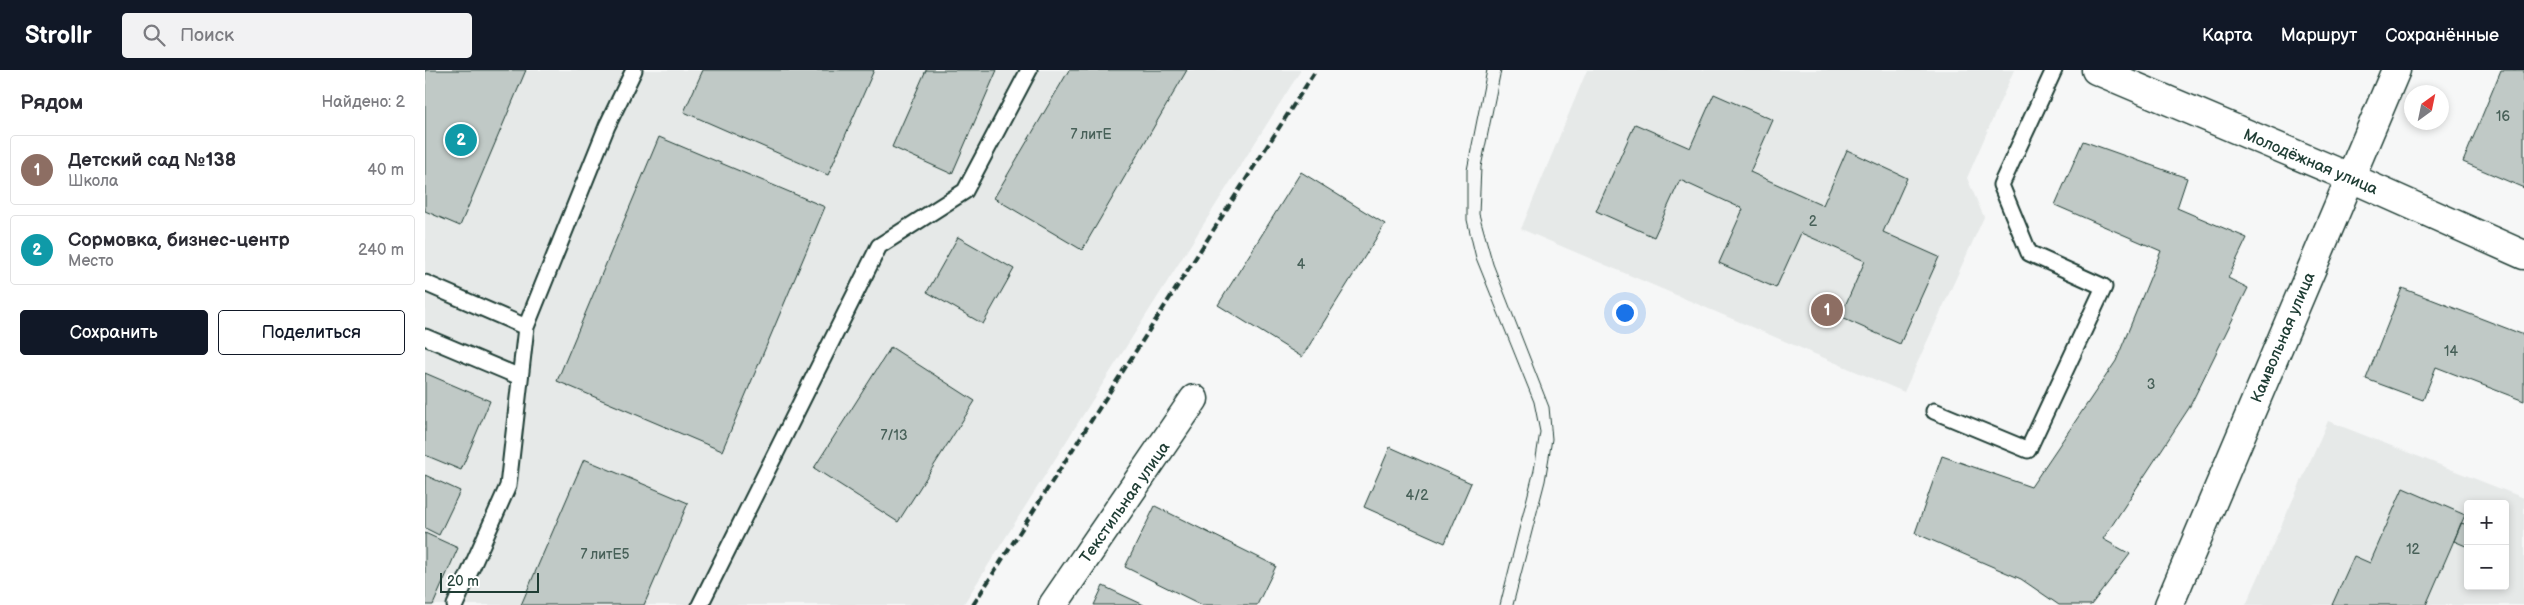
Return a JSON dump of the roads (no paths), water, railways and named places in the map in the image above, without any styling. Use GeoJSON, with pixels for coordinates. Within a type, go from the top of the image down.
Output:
{"type":"FeatureCollection","features":[{"type":"Feature","properties":{"kind":"street","name":"Молодёжная улица"},"geometry":{"type":"LineString","coordinates":[[2096,70],[2349,177],[2524,255]]}},
{"type":"Feature","properties":{"kind":"street","name":"Камвольная улица"},"geometry":{"type":"LineString","coordinates":[[2169,605],[2396,70]]}},
{"type":"Feature","properties":{"kind":"street","name":"Текстильная улица"},"geometry":{"type":"LineString","coordinates":[[1053,605],[1195,399]]}},
{"type":"Feature","properties":{"kind":"lane"},"geometry":{"type":"LineString","coordinates":[[455,605],[507,486],[525,327],[607,126],[634,70]]}},
{"type":"Feature","properties":{"kind":"lane"},"geometry":{"type":"LineString","coordinates":[[700,605],[879,246],[965,191],[1029,70]]}},
{"type":"Feature","properties":{"kind":"lane"},"geometry":{"type":"LineString","coordinates":[[1934,411],[2028,450],[2103,287],[2029,253],[2001,185],[2055,70]]}},
{"type":"Feature","properties":{"kind":"lane"},"geometry":{"type":"LineString","coordinates":[[425,283],[525,327]]}},
{"type":"Feature","properties":{"kind":"lane"},"geometry":{"type":"LineString","coordinates":[[425,337],[520,377]]}},
{"type":"Feature","properties":{"kind":"tram line"},"geometry":{"type":"LineString","coordinates":[[1487,70],[1467,170],[1467,220],[1476,258],[1534,402],[1540,432],[1534,470],[1500,605]]}},
{"type":"Feature","properties":{"kind":"tram line"},"geometry":{"type":"LineString","coordinates":[[1501,70],[1481,167],[1479,214],[1493,264],[1549,407],[1552,439],[1545,481],[1513,605]]}},
{"type":"Feature","properties":{"kind":"railway"},"geometry":{"type":"LineString","coordinates":[[973,605],[1316,70]]}},
{"type":"Feature","properties":{"kind":"place","name":"Сормовка, бизнес-центр"},"geometry":{"type":"Point","coordinates":[461,140]}},
{"type":"Feature","properties":{"kind":"place","name":"Детский сад №138"},"geometry":{"type":"Point","coordinates":[1827,310]}}]}
